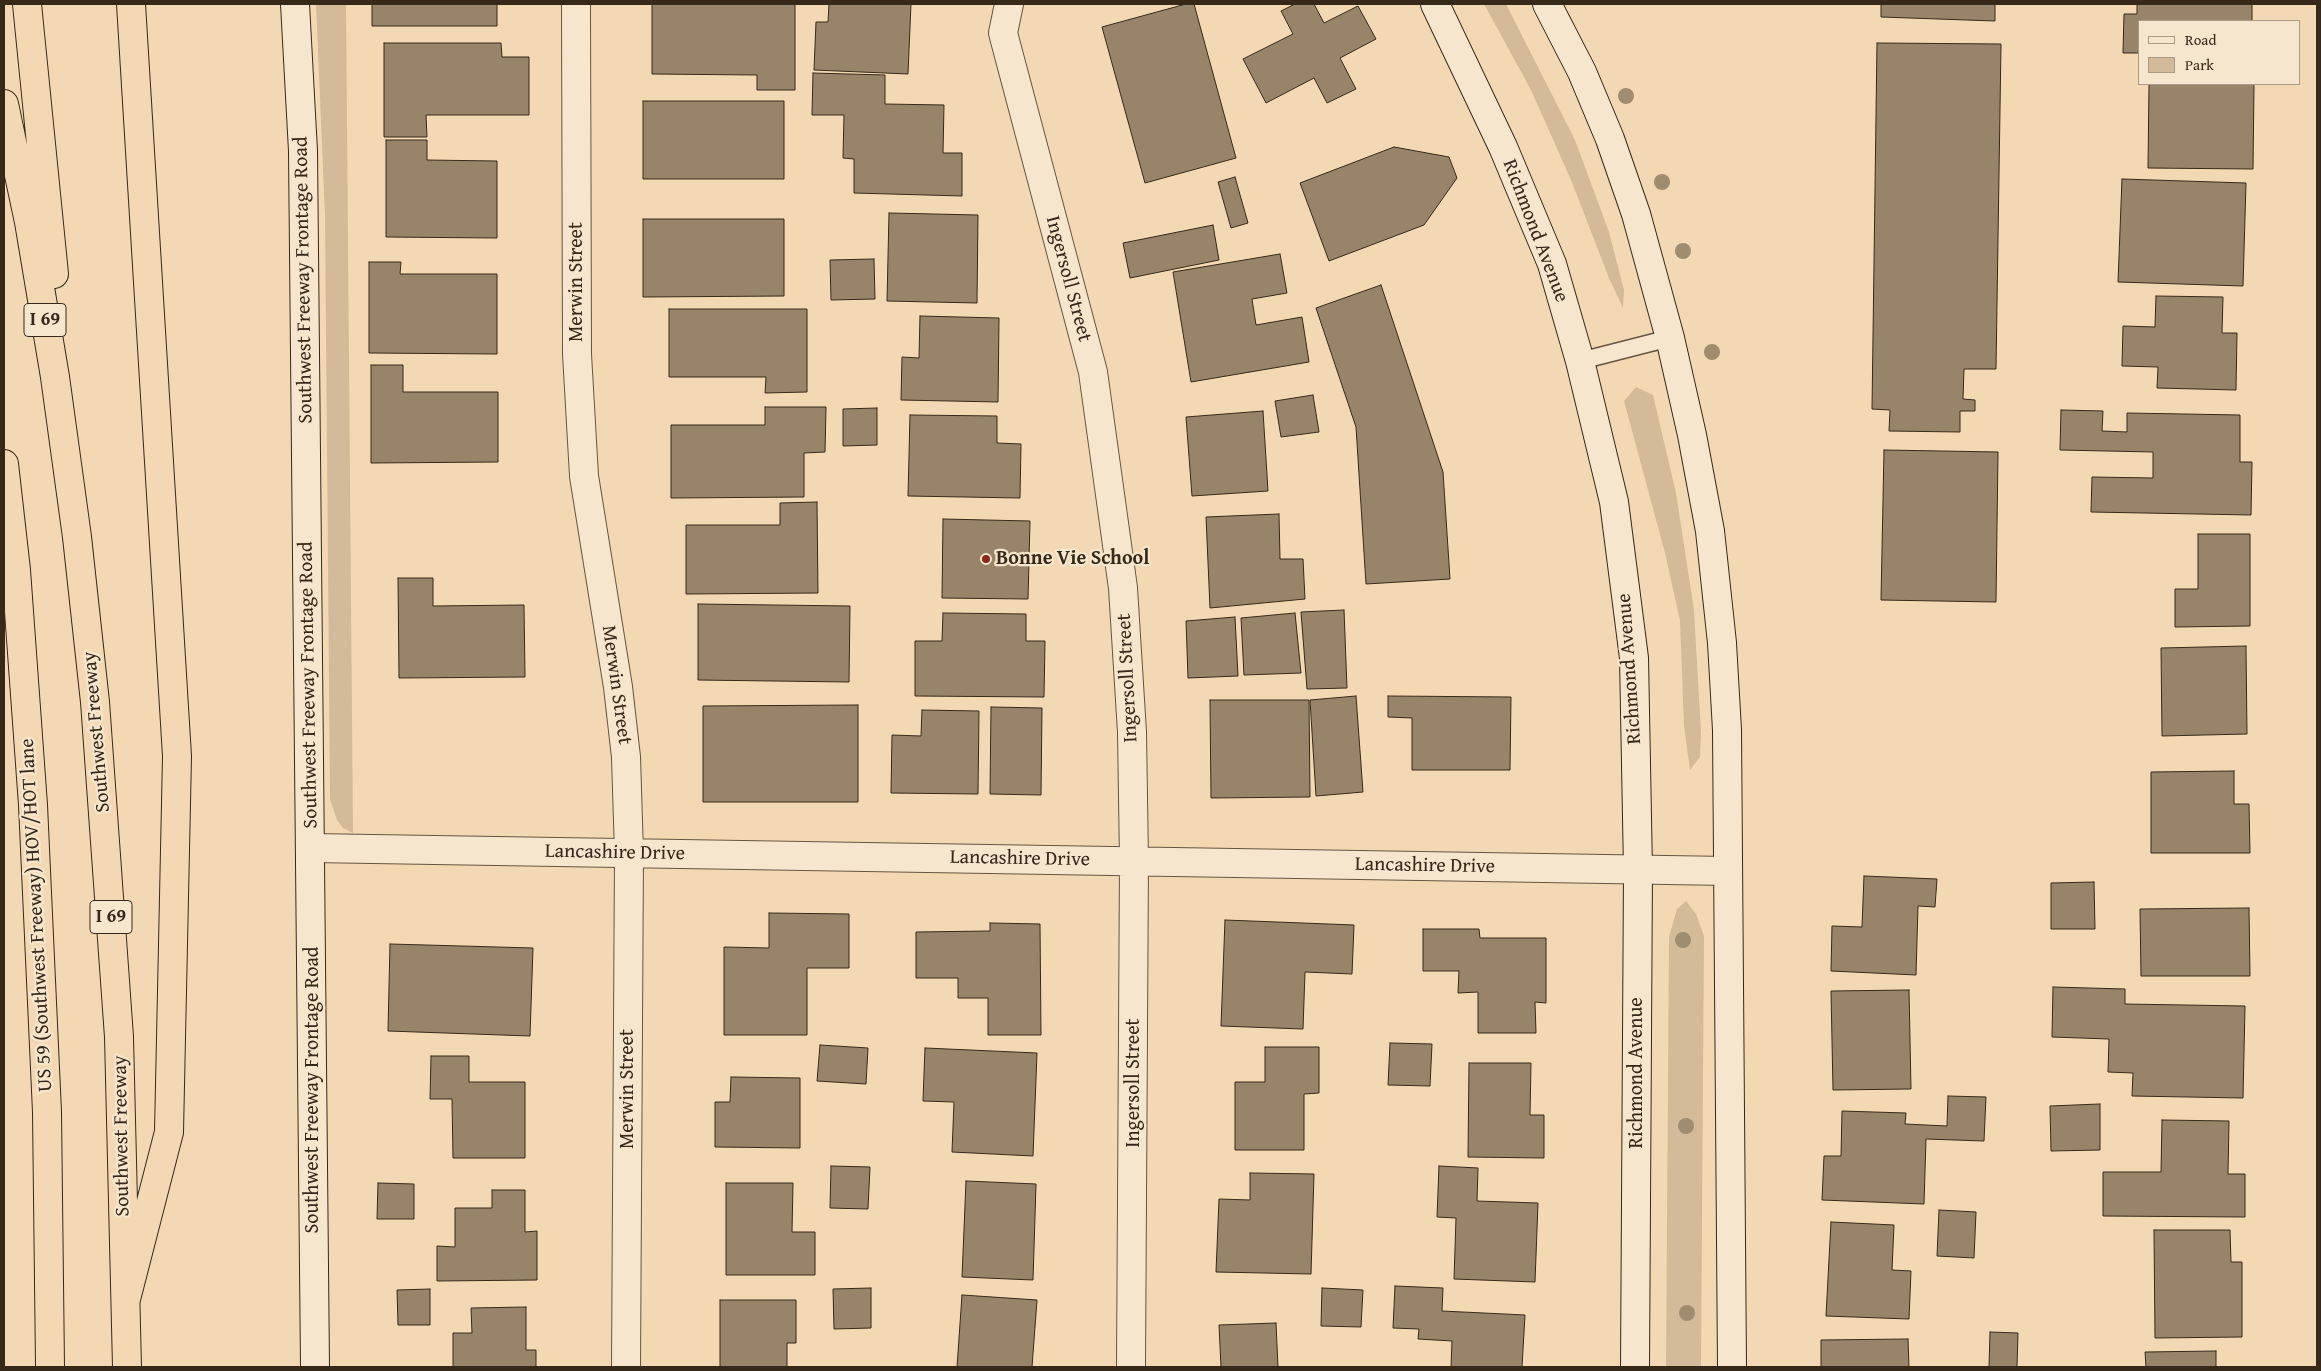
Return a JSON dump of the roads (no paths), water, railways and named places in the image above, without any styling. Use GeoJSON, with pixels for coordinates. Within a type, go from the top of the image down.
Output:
{"type":"FeatureCollection","features":[{"type":"Feature","properties":{"kind":"highway"},"geometry":{"type":"LineString","coordinates":[[27,4],[40,119],[77,537]]}},
{"type":"Feature","properties":{"kind":"highway"},"geometry":{"type":"LineString","coordinates":[[116,4],[145,259]]}},
{"type":"Feature","properties":{"kind":"highway"},"geometry":{"type":"LineString","coordinates":[[126,1299],[169,1132],[177,756],[163,502],[145,259],[131,4]]}},
{"type":"Feature","properties":{"kind":"highway","name":"Southwest Freeway"},"geometry":{"type":"LineString","coordinates":[[4,104],[29,222],[54,377],[77,537],[96,721],[119,1028],[127,1367]]}},
{"type":"Feature","properties":{"kind":"highway","name":"US 59 (Southwest Freeway) HOV/HOT lane"},"geometry":{"type":"LineString","coordinates":[[4,464],[16,570],[33,805],[47,1112],[50,1367]]}},
{"type":"Feature","properties":{"kind":"street","name":"Southwest Freeway Frontage Road"},"geometry":{"type":"LineString","coordinates":[[295,4],[303,151],[315,1367]]}},
{"type":"Feature","properties":{"kind":"street","name":"Merwin Street"},"geometry":{"type":"LineString","coordinates":[[576,4],[577,354],[584,466],[618,687],[626,757],[629,853],[626,1367]]}},
{"type":"Feature","properties":{"kind":"street","name":"Ingersoll Street"},"geometry":{"type":"LineString","coordinates":[[1009,4],[1003,33],[1093,372],[1123,588],[1132,732],[1134,861],[1131,1367]]}},
{"type":"Feature","properties":{"kind":"street","name":"Richmond Avenue"},"geometry":{"type":"LineString","coordinates":[[1435,4],[1504,147],[1552,264],[1580,361],[1614,502],[1634,658],[1638,870],[1635,1367]]}},
{"type":"Feature","properties":{"kind":"street"},"geometry":{"type":"LineString","coordinates":[[1547,4],[1582,72],[1610,139],[1636,214],[1670,338],[1692,435],[1710,531],[1721,634],[1728,730],[1732,1367]]}},
{"type":"Feature","properties":{"kind":"street","name":"Lancashire Drive"},"geometry":{"type":"LineString","coordinates":[[311,848],[1728,871]]}},
{"type":"Feature","properties":{"kind":"lane"},"geometry":{"type":"LineString","coordinates":[[1580,361],[1670,338]]}},
{"type":"Feature","properties":{"kind":"place","name":"Bonne Vie School"},"geometry":{"type":"Point","coordinates":[986,559]}}]}
